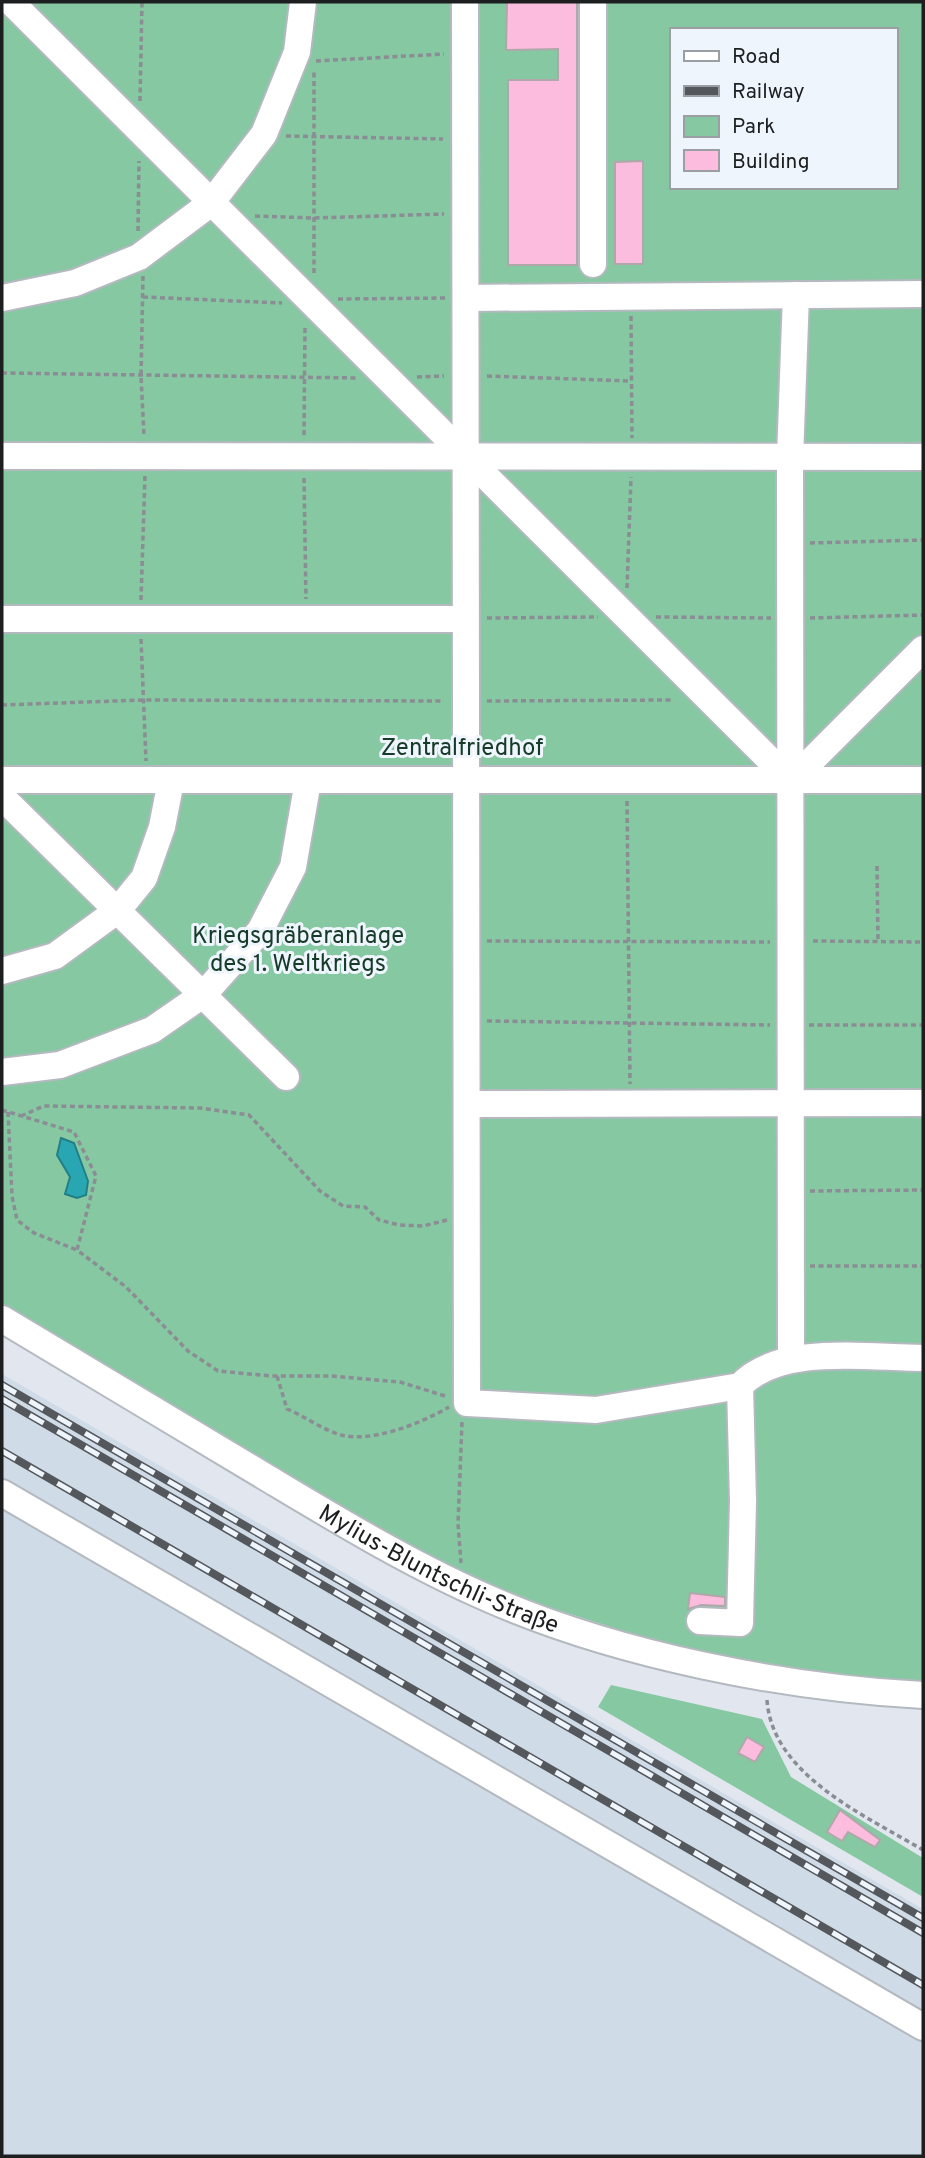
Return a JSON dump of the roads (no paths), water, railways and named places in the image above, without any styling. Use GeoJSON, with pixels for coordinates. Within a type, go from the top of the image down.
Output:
{"type":"FeatureCollection","features":[{"type":"Feature","properties":{"kind":"street"},"geometry":{"type":"LineString","coordinates":[[11,2],[791,781]]}},
{"type":"Feature","properties":{"kind":"street"},"geometry":{"type":"LineString","coordinates":[[2,298],[75,283],[137,258],[218,209],[264,134],[297,52],[303,2]]}},
{"type":"Feature","properties":{"kind":"street"},"geometry":{"type":"LineString","coordinates":[[466,2],[468,458],[464,619],[469,1213],[464,1402],[596,1410],[740,1387],[753,1372],[791,1358],[923,1358]]}},
{"type":"Feature","properties":{"kind":"street"},"geometry":{"type":"LineString","coordinates":[[593,2],[593,264]]}},
{"type":"Feature","properties":{"kind":"street"},"geometry":{"type":"LineString","coordinates":[[791,1358],[790,458],[796,295]]}},
{"type":"Feature","properties":{"kind":"street"},"geometry":{"type":"LineString","coordinates":[[467,298],[923,295]]}},
{"type":"Feature","properties":{"kind":"street"},"geometry":{"type":"LineString","coordinates":[[2,456],[923,457]]}},
{"type":"Feature","properties":{"kind":"street"},"geometry":{"type":"LineString","coordinates":[[2,619],[464,619]]}},
{"type":"Feature","properties":{"kind":"street"},"geometry":{"type":"LineString","coordinates":[[791,781],[923,649]]}},
{"type":"Feature","properties":{"kind":"street"},"geometry":{"type":"LineString","coordinates":[[2,780],[923,780]]}},
{"type":"Feature","properties":{"kind":"street"},"geometry":{"type":"LineString","coordinates":[[2,971],[55,956],[118,910],[144,878],[162,827],[159,780]]}},
{"type":"Feature","properties":{"kind":"street"},"geometry":{"type":"LineString","coordinates":[[2,1072],[60,1065],[129,1039],[152,1030],[204,994],[260,931],[293,867],[308,781]]}},
{"type":"Feature","properties":{"kind":"street"},"geometry":{"type":"LineString","coordinates":[[7,810],[118,910],[286,1077]]}},
{"type":"Feature","properties":{"kind":"street"},"geometry":{"type":"LineString","coordinates":[[468,1104],[923,1103]]}},
{"type":"Feature","properties":{"kind":"street","name":"Mylius-Bluntschli-Straße"},"geometry":{"type":"LineString","coordinates":[[2,1319],[356,1531],[491,1600],[636,1648],[769,1676],[875,1693],[923,1695]]}},
{"type":"Feature","properties":{"kind":"street"},"geometry":{"type":"LineString","coordinates":[[700,1620],[740,1623],[743,1488],[740,1387]]}},
{"type":"Feature","properties":{"kind":"street"},"geometry":{"type":"LineString","coordinates":[[2,1493],[923,2027]]}},
{"type":"Feature","properties":{"kind":"water"},"geometry":{"type":"Polygon","coordinates":[[[61,1138],[74,1143],[88,1181],[86,1195],[77,1198],[65,1194],[70,1177],[57,1155],[61,1138]]]}},
{"type":"Feature","properties":{"kind":"railway"},"geometry":{"type":"LineString","coordinates":[[2,1385],[923,1918]]}},
{"type":"Feature","properties":{"kind":"railway"},"geometry":{"type":"LineString","coordinates":[[2,1399],[923,1933]]}},
{"type":"Feature","properties":{"kind":"railway"},"geometry":{"type":"LineString","coordinates":[[2,1451],[923,1985]]}},
{"type":"Feature","properties":{"kind":"park label","name":"Zentralfriedhof"},"geometry":{"type":"Point","coordinates":[462,747]}},
{"type":"Feature","properties":{"kind":"park label","name":"Kriegsgräberanlage des 1. Weltkriegs"},"geometry":{"type":"Point","coordinates":[298,949]}}]}
